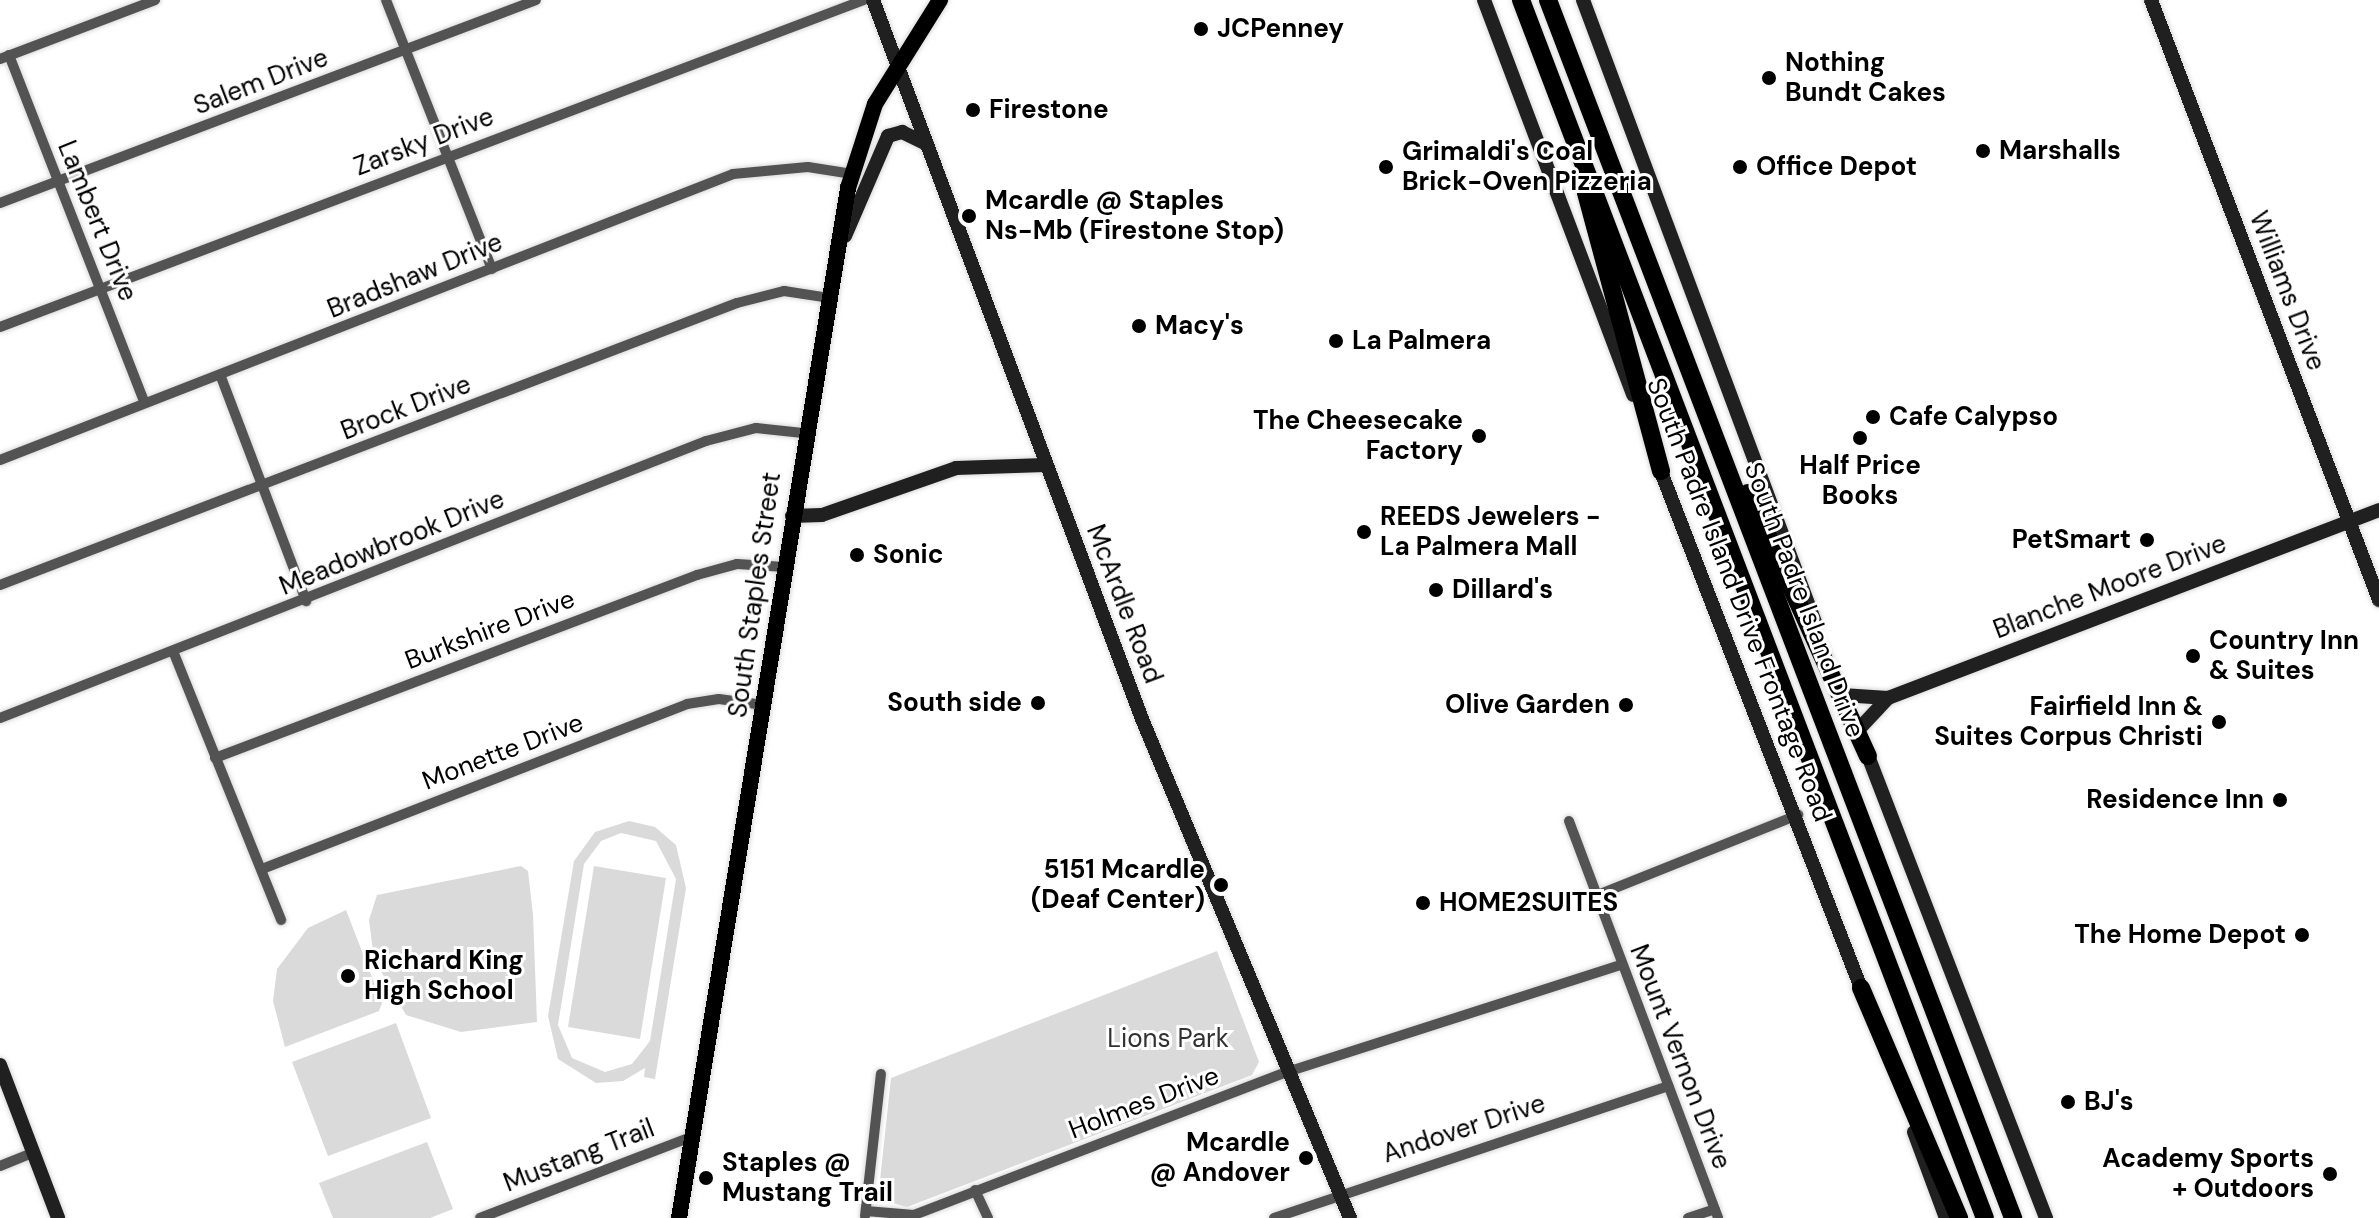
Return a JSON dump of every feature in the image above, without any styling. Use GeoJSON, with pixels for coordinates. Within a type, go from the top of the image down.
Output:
{"type":"FeatureCollection","features":[{"type":"Feature","properties":{"kind":"highway","name":"South Padre Island Drive"},"geometry":{"type":"LineString","coordinates":[[1521,0],[1985,1218]]}},
{"type":"Feature","properties":{"kind":"highway","name":"South Padre Island Drive"},"geometry":{"type":"LineString","coordinates":[[1548,0],[2013,1218]]}},
{"type":"Feature","properties":{"kind":"highway"},"geometry":{"type":"LineString","coordinates":[[1584,166],[1586,201],[1661,471]]}},
{"type":"Feature","properties":{"kind":"highway"},"geometry":{"type":"LineString","coordinates":[[1703,409],[1733,459],[1868,756]]}},
{"type":"Feature","properties":{"kind":"highway"},"geometry":{"type":"LineString","coordinates":[[1861,988],[1959,1218]]}},
{"type":"Feature","properties":{"kind":"main road","name":"McArdle Road"},"geometry":{"type":"LineString","coordinates":[[873,0],[1045,465],[1287,1072],[1350,1218]]}},
{"type":"Feature","properties":{"kind":"main road","name":"South Staples Street"},"geometry":{"type":"LineString","coordinates":[[679,1218],[764,705],[803,433],[852,174],[897,66],[940,0]]}},
{"type":"Feature","properties":{"kind":"main road","name":"South Padre Island Drive Frontage Road"},"geometry":{"type":"LineString","coordinates":[[1484,0],[1661,471],[1798,815],[1946,1218]]}},
{"type":"Feature","properties":{"kind":"main road"},"geometry":{"type":"LineString","coordinates":[[1583,0],[1842,695],[2046,1218]]}},
{"type":"Feature","properties":{"kind":"main road","name":"Williams Drive"},"geometry":{"type":"LineString","coordinates":[[2151,0],[2379,600]]}},
{"type":"Feature","properties":{"kind":"main road"},"geometry":{"type":"LineString","coordinates":[[838,251],[888,136],[908,133],[927,144]]}},
{"type":"Feature","properties":{"kind":"main road"},"geometry":{"type":"LineString","coordinates":[[792,516],[822,515],[954,468],[1045,465]]}},
{"type":"Feature","properties":{"kind":"main road","name":"Blanche Moore Drive"},"geometry":{"type":"LineString","coordinates":[[1842,695],[1888,698],[2379,510]]}},
{"type":"Feature","properties":{"kind":"main road","name":"Blanche Moore Drive"},"geometry":{"type":"LineString","coordinates":[[1858,730],[1888,698]]}},
{"type":"Feature","properties":{"kind":"main road"},"geometry":{"type":"LineString","coordinates":[[0,1065],[58,1218]]}},
{"type":"Feature","properties":{"kind":"street"},"geometry":{"type":"LineString","coordinates":[[4,57],[155,0]]}},
{"type":"Feature","properties":{"kind":"street"},"geometry":{"type":"LineString","coordinates":[[386,0],[492,269]]}},
{"type":"Feature","properties":{"kind":"street","name":"Salem Drive"},"geometry":{"type":"LineString","coordinates":[[0,203],[536,0]]}},
{"type":"Feature","properties":{"kind":"street","name":"Zarsky Drive"},"geometry":{"type":"LineString","coordinates":[[0,327],[864,0]]}},
{"type":"Feature","properties":{"kind":"street","name":"Lambert Drive"},"geometry":{"type":"LineString","coordinates":[[4,57],[144,402]]}},
{"type":"Feature","properties":{"kind":"street","name":"Bradshaw Drive"},"geometry":{"type":"LineString","coordinates":[[0,460],[144,402],[221,377],[733,174],[808,167],[852,174]]}},
{"type":"Feature","properties":{"kind":"street","name":"Brock Drive"},"geometry":{"type":"LineString","coordinates":[[0,585],[737,303],[784,291],[830,298]]}},
{"type":"Feature","properties":{"kind":"street"},"geometry":{"type":"LineString","coordinates":[[221,377],[306,601]]}},
{"type":"Feature","properties":{"kind":"street","name":"Meadowbrook Drive"},"geometry":{"type":"LineString","coordinates":[[0,718],[306,601],[706,441],[756,428],[803,433]]}},
{"type":"Feature","properties":{"kind":"street","name":"Burkshire Drive"},"geometry":{"type":"LineString","coordinates":[[215,758],[697,575],[737,564],[785,567]]}},
{"type":"Feature","properties":{"kind":"street"},"geometry":{"type":"LineString","coordinates":[[173,651],[281,920]]}},
{"type":"Feature","properties":{"kind":"street","name":"Monette Drive"},"geometry":{"type":"LineString","coordinates":[[262,869],[687,704],[719,699],[764,705]]}},
{"type":"Feature","properties":{"kind":"street"},"geometry":{"type":"LineString","coordinates":[[1595,896],[1798,815]]}},
{"type":"Feature","properties":{"kind":"street","name":"Mount Vernon Drive"},"geometry":{"type":"LineString","coordinates":[[1569,821],[1717,1213]]}},
{"type":"Feature","properties":{"kind":"street","name":"Holmes Drive"},"geometry":{"type":"LineString","coordinates":[[865,1215],[914,1215],[1287,1072],[1621,965]]}},
{"type":"Feature","properties":{"kind":"street"},"geometry":{"type":"LineString","coordinates":[[865,1215],[881,1074]]}},
{"type":"Feature","properties":{"kind":"street","name":"Andover Drive"},"geometry":{"type":"LineString","coordinates":[[1274,1218],[1340,1193],[1669,1086]]}},
{"type":"Feature","properties":{"kind":"street","name":"Mustang Trail"},"geometry":{"type":"LineString","coordinates":[[480,1218],[694,1136]]}},
{"type":"Feature","properties":{"kind":"street"},"geometry":{"type":"LineString","coordinates":[[0,1166],[33,1153]]}},
{"type":"Feature","properties":{"kind":"street"},"geometry":{"type":"LineString","coordinates":[[975,1190],[988,1218]]}},
{"type":"Feature","properties":{"kind":"street"},"geometry":{"type":"LineString","coordinates":[[1688,1218],[1717,1213]]}},
{"type":"Feature","properties":{"kind":"green space"},"geometry":{"type":"Polygon","coordinates":[[[629,821],[655,827],[676,845],[686,888],[655,1079],[644,1077],[645,1068],[623,1081],[596,1083],[558,1059],[548,1016],[574,861],[595,832],[629,821]],[[621,833],[601,841],[584,864],[558,1025],[572,1058],[605,1072],[632,1064],[650,1041],[676,879],[656,841],[621,833]]]}},
{"type":"Feature","properties":{"kind":"green space"},"geometry":{"type":"Polygon","coordinates":[[[521,866],[528,871],[533,915],[537,1022],[461,1032],[406,1015],[374,959],[369,920],[377,895],[521,866]]]}},
{"type":"Feature","properties":{"kind":"green space"},"geometry":{"type":"Polygon","coordinates":[[[594,866],[666,878],[640,1039],[568,1027],[594,866]]]}},
{"type":"Feature","properties":{"kind":"green space"},"geometry":{"type":"Polygon","coordinates":[[[346,910],[382,1003],[379,1011],[285,1047],[273,1001],[277,969],[308,928],[346,910]]]}},
{"type":"Feature","properties":{"kind":"green space","name":"Lions Park"},"geometry":{"type":"Polygon","coordinates":[[[1217,951],[1259,1062],[1252,1075],[907,1207],[878,1199],[891,1078],[1217,951]]]}},
{"type":"Feature","properties":{"kind":"green space"},"geometry":{"type":"Polygon","coordinates":[[[396,1023],[431,1118],[328,1156],[292,1062],[396,1023]]]}},
{"type":"Feature","properties":{"kind":"green space"},"geometry":{"type":"Polygon","coordinates":[[[427,1142],[453,1209],[430,1218],[333,1218],[319,1183],[427,1142]]]}},
{"type":"Feature","properties":{"kind":"place","name":"JCPenney"},"geometry":{"type":"Point","coordinates":[1201,29]}},
{"type":"Feature","properties":{"kind":"place","name":"Nothing Bundt Cakes"},"geometry":{"type":"Point","coordinates":[1769,78]}},
{"type":"Feature","properties":{"kind":"place","name":"Firestone"},"geometry":{"type":"Point","coordinates":[973,110]}},
{"type":"Feature","properties":{"kind":"place","name":"Marshalls"},"geometry":{"type":"Point","coordinates":[1983,151]}},
{"type":"Feature","properties":{"kind":"place","name":"Grimaldi's Coal Brick-Oven Pizzeria"},"geometry":{"type":"Point","coordinates":[1386,167]}},
{"type":"Feature","properties":{"kind":"place","name":"Office Depot"},"geometry":{"type":"Point","coordinates":[1740,167]}},
{"type":"Feature","properties":{"kind":"place","name":"Mcardle @ Staples Ns-Mb (Firestone Stop)"},"geometry":{"type":"Point","coordinates":[969,216]}},
{"type":"Feature","properties":{"kind":"place","name":"Macy's"},"geometry":{"type":"Point","coordinates":[1139,326]}},
{"type":"Feature","properties":{"kind":"place","name":"La Palmera"},"geometry":{"type":"Point","coordinates":[1336,341]}},
{"type":"Feature","properties":{"kind":"place","name":"Cafe Calypso"},"geometry":{"type":"Point","coordinates":[1873,417]}},
{"type":"Feature","properties":{"kind":"place","name":"The Cheesecake Factory"},"geometry":{"type":"Point","coordinates":[1479,436]}},
{"type":"Feature","properties":{"kind":"place","name":"Half Price Books"},"geometry":{"type":"Point","coordinates":[1860,438]}},
{"type":"Feature","properties":{"kind":"place","name":"REEDS Jewelers - La Palmera Mall"},"geometry":{"type":"Point","coordinates":[1364,532]}},
{"type":"Feature","properties":{"kind":"place","name":"PetSmart"},"geometry":{"type":"Point","coordinates":[2147,540]}},
{"type":"Feature","properties":{"kind":"place","name":"Sonic"},"geometry":{"type":"Point","coordinates":[857,555]}},
{"type":"Feature","properties":{"kind":"place","name":"Dillard's"},"geometry":{"type":"Point","coordinates":[1436,590]}},
{"type":"Feature","properties":{"kind":"place","name":"Country Inn & Suites"},"geometry":{"type":"Point","coordinates":[2193,656]}},
{"type":"Feature","properties":{"kind":"place","name":"South side"},"geometry":{"type":"Point","coordinates":[1038,703]}},
{"type":"Feature","properties":{"kind":"place","name":"Olive Garden"},"geometry":{"type":"Point","coordinates":[1626,705]}},
{"type":"Feature","properties":{"kind":"place","name":"Fairfield Inn & Suites Corpus Christi"},"geometry":{"type":"Point","coordinates":[2219,722]}},
{"type":"Feature","properties":{"kind":"place","name":"Residence Inn"},"geometry":{"type":"Point","coordinates":[2280,800]}},
{"type":"Feature","properties":{"kind":"place","name":"5151 Mcardle (Deaf Center)"},"geometry":{"type":"Point","coordinates":[1221,885]}},
{"type":"Feature","properties":{"kind":"place","name":"HOME2SUITES"},"geometry":{"type":"Point","coordinates":[1423,903]}},
{"type":"Feature","properties":{"kind":"place","name":"The Home Depot"},"geometry":{"type":"Point","coordinates":[2302,935]}},
{"type":"Feature","properties":{"kind":"place","name":"Richard King High School"},"geometry":{"type":"Point","coordinates":[348,976]}},
{"type":"Feature","properties":{"kind":"place","name":"BJ's"},"geometry":{"type":"Point","coordinates":[2068,1102]}},
{"type":"Feature","properties":{"kind":"place","name":"Mcardle @ Andover"},"geometry":{"type":"Point","coordinates":[1306,1158]}},
{"type":"Feature","properties":{"kind":"place","name":"Academy Sports + Outdoors"},"geometry":{"type":"Point","coordinates":[2330,1174]}},
{"type":"Feature","properties":{"kind":"place","name":"Staples @ Mustang Trail"},"geometry":{"type":"Point","coordinates":[706,1178]}}]}
